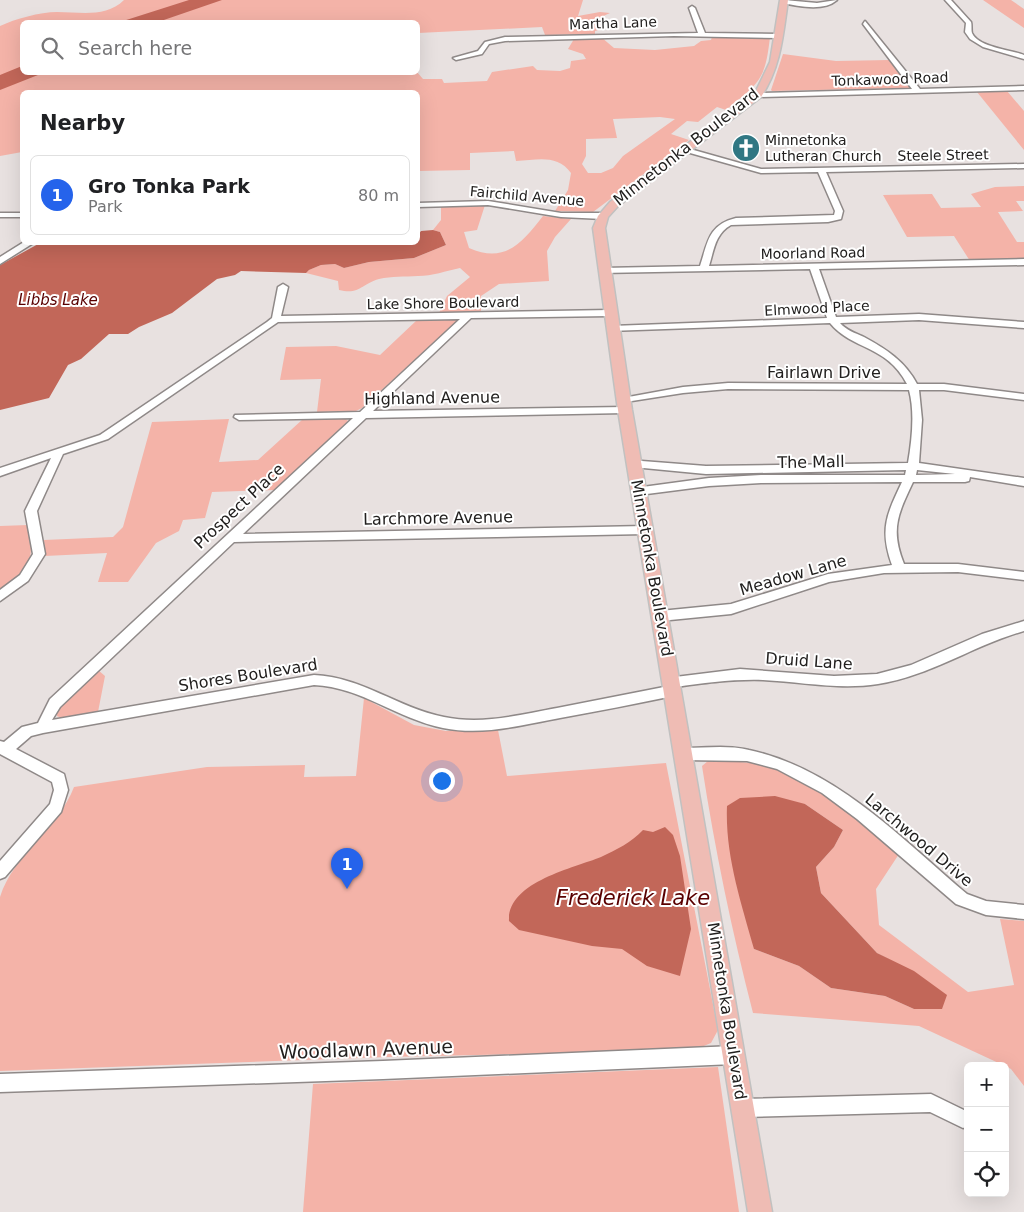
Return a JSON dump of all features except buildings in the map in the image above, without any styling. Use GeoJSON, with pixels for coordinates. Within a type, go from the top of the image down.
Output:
{"type":"FeatureCollection","features":[{"type":"Feature","properties":{"kind":"main road","name":"Minnetonka Boulevard"},"geometry":{"type":"LineString","coordinates":[[760,1212],[624,405],[603,271],[599,228],[603,216],[614,204],[758,94],[767,83],[774,62],[784,1]]}},
{"type":"Feature","properties":{"kind":"street"},"geometry":{"type":"LineString","coordinates":[[784,1],[819,5],[828,4],[834,0]]}},
{"type":"Feature","properties":{"kind":"street"},"geometry":{"type":"LineString","coordinates":[[948,0],[969,23],[968,32],[972,38],[983,44],[1024,57]]}},
{"type":"Feature","properties":{"kind":"street"},"geometry":{"type":"LineString","coordinates":[[692,8],[702,34]]}},
{"type":"Feature","properties":{"kind":"street"},"geometry":{"type":"LineString","coordinates":[[865,23],[918,90]]}},
{"type":"Feature","properties":{"kind":"street"},"geometry":{"type":"LineString","coordinates":[[520,31],[523,38]]}},
{"type":"Feature","properties":{"kind":"street","name":"Martha Lane"},"geometry":{"type":"LineString","coordinates":[[456,58],[475,55],[482,51],[484,45],[492,41],[523,38],[702,34],[778,36]]}},
{"type":"Feature","properties":{"kind":"street","name":"Tonkawood Road"},"geometry":{"type":"LineString","coordinates":[[758,94],[1024,88]]}},
{"type":"Feature","properties":{"kind":"street","name":"Steele Street"},"geometry":{"type":"LineString","coordinates":[[686,150],[761,171],[1024,166]]}},
{"type":"Feature","properties":{"kind":"street"},"geometry":{"type":"LineString","coordinates":[[704,269],[717,230],[723,224],[736,221],[828,219],[838,217],[839,211],[820,170]]}},
{"type":"Feature","properties":{"kind":"street","name":"Fairchild Avenue"},"geometry":{"type":"LineString","coordinates":[[420,205],[488,203],[561,215],[603,216]]}},
{"type":"Feature","properties":{"kind":"street"},"geometry":{"type":"LineString","coordinates":[[0,215],[20,215]]}},
{"type":"Feature","properties":{"kind":"street"},"geometry":{"type":"LineString","coordinates":[[0,261],[27,245]]}},
{"type":"Feature","properties":{"kind":"street","name":"Moorland Road"},"geometry":{"type":"LineString","coordinates":[[603,271],[1024,262]]}},
{"type":"Feature","properties":{"kind":"street"},"geometry":{"type":"LineString","coordinates":[[814,267],[833,320],[845,332],[890,356],[903,369],[916,399],[914,466],[895,505],[890,524],[892,550],[899,568]]}},
{"type":"Feature","properties":{"kind":"street"},"geometry":{"type":"LineString","coordinates":[[0,472],[13,465],[104,437],[276,319],[283,287]]}},
{"type":"Feature","properties":{"kind":"street","name":"Lake Shore Boulevard"},"geometry":{"type":"LineString","coordinates":[[276,319],[468,316],[611,321]]}},
{"type":"Feature","properties":{"kind":"street","name":"Prospect Place"},"geometry":{"type":"LineString","coordinates":[[43,727],[48,713],[55,703],[232,538],[361,414],[468,316]]}},
{"type":"Feature","properties":{"kind":"street","name":"Elmwood Place"},"geometry":{"type":"LineString","coordinates":[[611,321],[833,320],[919,317],[1024,325]]}},
{"type":"Feature","properties":{"kind":"street","name":"Fairlawn Drive"},"geometry":{"type":"LineString","coordinates":[[624,405],[683,390],[728,386],[829,388],[944,386],[1024,397]]}},
{"type":"Feature","properties":{"kind":"street","name":"Highland Avenue"},"geometry":{"type":"LineString","coordinates":[[239,417],[624,405]]}},
{"type":"Feature","properties":{"kind":"street"},"geometry":{"type":"LineString","coordinates":[[0,596],[24,578],[39,554],[32,511],[59,452]]}},
{"type":"Feature","properties":{"kind":"street","name":"The Mall"},"geometry":{"type":"LineString","coordinates":[[634,463],[706,470],[914,466],[1024,482]]}},
{"type":"Feature","properties":{"kind":"street","name":"The Mall"},"geometry":{"type":"LineString","coordinates":[[639,492],[708,482],[761,479],[973,478],[985,476]]}},
{"type":"Feature","properties":{"kind":"street","name":"Larchmore Avenue"},"geometry":{"type":"LineString","coordinates":[[232,538],[645,530]]}},
{"type":"Feature","properties":{"kind":"street","name":"Meadow Lane"},"geometry":{"type":"LineString","coordinates":[[660,616],[731,609],[828,578],[899,568],[958,568],[1024,576]]}},
{"type":"Feature","properties":{"kind":"street","name":"Druid Lane"},"geometry":{"type":"LineString","coordinates":[[672,686],[724,675],[761,674],[843,682],[878,679],[916,670],[1007,630],[1024,626]]}},
{"type":"Feature","properties":{"kind":"street","name":"Shores Boulevard"},"geometry":{"type":"LineString","coordinates":[[3,748],[27,731],[43,727],[314,680],[346,683],[432,720],[473,726],[495,725],[672,686]]}},
{"type":"Feature","properties":{"kind":"street"},"geometry":{"type":"LineString","coordinates":[[0,872],[56,806],[61,790],[59,778],[3,748]]}},
{"type":"Feature","properties":{"kind":"street","name":"Larchwood Drive"},"geometry":{"type":"LineString","coordinates":[[684,754],[747,755],[781,764],[826,789],[862,814],[962,899],[986,908],[1024,912]]}},
{"type":"Feature","properties":{"kind":"street","name":"Woodlawn Avenue"},"geometry":{"type":"LineString","coordinates":[[0,1083],[402,1070],[734,1055]]}},
{"type":"Feature","properties":{"kind":"street"},"geometry":{"type":"LineString","coordinates":[[742,1108],[931,1103],[963,1119]]}},
{"type":"Feature","properties":{"kind":"shaded area"},"geometry":{"type":"Polygon","coordinates":[[[124,0],[583,0],[578,16],[600,12],[610,13],[590,22],[602,25],[605,28],[595,31],[595,34],[545,35],[542,27],[420,33],[420,20],[20,20],[20,75],[420,75],[423,79],[442,79],[444,83],[487,81],[492,72],[533,66],[537,70],[560,71],[570,68],[571,61],[586,59],[583,54],[568,49],[574,39],[601,37],[614,48],[655,50],[694,46],[701,41],[711,40],[712,37],[770,37],[763,72],[759,80],[746,93],[726,110],[717,107],[698,122],[687,121],[671,134],[689,140],[593,212],[555,211],[568,190],[571,173],[560,163],[553,161],[539,159],[516,161],[514,151],[470,153],[470,170],[420,171],[420,90],[20,90],[20,152],[0,156],[0,26],[20,18],[43,13],[92,13],[117,6],[124,0]],[[660,117],[613,119],[617,138],[586,139],[586,156],[582,164],[588,173],[601,173],[613,168],[623,156],[675,119],[660,117]]]}},
{"type":"Feature","properties":{"kind":"shaded area"},"geometry":{"type":"Polygon","coordinates":[[[983,0],[1011,0],[1024,9],[1024,28],[983,0]]]}},
{"type":"Feature","properties":{"kind":"shaded area"},"geometry":{"type":"Polygon","coordinates":[[[783,54],[836,61],[889,60],[910,88],[772,91],[783,54]]]}},
{"type":"Feature","properties":{"kind":"shaded area"},"geometry":{"type":"Polygon","coordinates":[[[1007,91],[1024,111],[1024,150],[977,92],[1007,91]]]}},
{"type":"Feature","properties":{"kind":"shaded area"},"geometry":{"type":"Polygon","coordinates":[[[1024,186],[1024,201],[1016,201],[1023,211],[998,212],[1017,242],[1024,242],[1024,260],[970,261],[954,236],[907,237],[883,195],[932,194],[941,208],[981,207],[971,194],[995,187],[1024,186]]]}},
{"type":"Feature","properties":{"kind":"shaded area"},"geometry":{"type":"Polygon","coordinates":[[[485,205],[477,230],[464,232],[469,248],[493,254],[512,248],[520,242],[543,216],[571,219],[555,237],[547,251],[549,281],[499,284],[481,296],[481,313],[439,313],[447,296],[470,277],[460,268],[428,275],[379,279],[352,291],[339,290],[338,281],[306,273],[321,265],[335,264],[344,268],[369,262],[414,258],[446,245],[440,232],[433,230],[441,220],[441,206],[485,205]]]}},
{"type":"Feature","properties":{"kind":"shaded area"},"geometry":{"type":"Polygon","coordinates":[[[456,319],[457,321],[362,408],[356,411],[317,412],[321,379],[280,380],[286,347],[336,346],[380,355],[417,320],[456,319]]]}},
{"type":"Feature","properties":{"kind":"shaded area"},"geometry":{"type":"Polygon","coordinates":[[[345,418],[348,421],[275,490],[212,492],[205,518],[183,520],[179,531],[156,543],[128,582],[98,582],[107,553],[45,556],[44,540],[113,537],[123,527],[152,422],[229,419],[219,462],[258,460],[303,419],[345,418]]]}},
{"type":"Feature","properties":{"kind":"shaded area"},"geometry":{"type":"Polygon","coordinates":[[[28,525],[31,547],[28,563],[18,577],[0,590],[0,526],[28,525]]]}},
{"type":"Feature","properties":{"kind":"shaded area"},"geometry":{"type":"Polygon","coordinates":[[[98,670],[105,676],[98,712],[61,718],[57,716],[56,712],[98,670]]]}},
{"type":"Feature","properties":{"kind":"shaded area"},"geometry":{"type":"Polygon","coordinates":[[[364,698],[414,725],[446,731],[498,730],[507,776],[666,763],[718,1030],[711,1043],[694,1050],[388,1057],[0,1071],[0,897],[6,882],[15,868],[58,816],[74,787],[207,767],[305,765],[304,777],[356,776],[364,698]]]}},
{"type":"Feature","properties":{"kind":"shaded area"},"geometry":{"type":"Polygon","coordinates":[[[708,761],[749,763],[773,767],[824,793],[871,829],[899,854],[876,889],[879,925],[968,992],[1014,985],[1000,919],[1024,921],[1024,1086],[1009,1068],[1009,1062],[996,1062],[919,1026],[753,1013],[724,891],[702,766],[708,761]],[[805,804],[754,949],[799,966],[831,988],[885,996],[914,1009],[890,960],[877,953],[821,893],[816,867],[834,847],[843,830],[805,804]]]}},
{"type":"Feature","properties":{"kind":"shaded area"},"geometry":{"type":"Polygon","coordinates":[[[718,1067],[739,1212],[303,1212],[313,1084],[718,1067]]]}},
{"type":"Feature","properties":{"kind":"water"},"geometry":{"type":"Polygon","coordinates":[[[189,0],[222,0],[164,20],[126,20],[189,0]]]}},
{"type":"Feature","properties":{"kind":"water"},"geometry":{"type":"Polygon","coordinates":[[[20,67],[20,75],[38,75],[0,90],[0,75],[20,67]]]}},
{"type":"Feature","properties":{"kind":"water","name":"Libbs Lake"},"geometry":{"type":"Polygon","coordinates":[[[433,230],[440,232],[446,245],[414,258],[369,262],[344,268],[335,264],[321,265],[306,273],[241,271],[235,275],[217,279],[172,313],[139,327],[128,334],[109,334],[81,359],[68,365],[49,398],[0,410],[0,265],[36,245],[420,245],[421,231],[433,230]]]}},
{"type":"Feature","properties":{"kind":"water"},"geometry":{"type":"Polygon","coordinates":[[[775,796],[805,804],[843,830],[834,847],[816,867],[821,893],[877,953],[914,971],[947,995],[942,1009],[914,1009],[885,996],[831,988],[799,966],[754,949],[731,860],[727,806],[740,798],[775,796]]]}},
{"type":"Feature","properties":{"kind":"water","name":"Frederick Lake"},"geometry":{"type":"Polygon","coordinates":[[[665,827],[673,835],[680,856],[691,929],[680,976],[647,966],[622,949],[592,946],[519,930],[509,921],[511,908],[519,896],[530,887],[559,872],[612,852],[629,842],[643,830],[653,832],[665,827]]]}},
{"type":"Feature","properties":{"kind":"place","name":"Minnetonka Lutheran Church"},"geometry":{"type":"Point","coordinates":[746,148]}},
{"type":"Feature","properties":{"kind":"place","name":"Gro Tonka Park"},"geometry":{"type":"Point","coordinates":[347,889]}}]}
